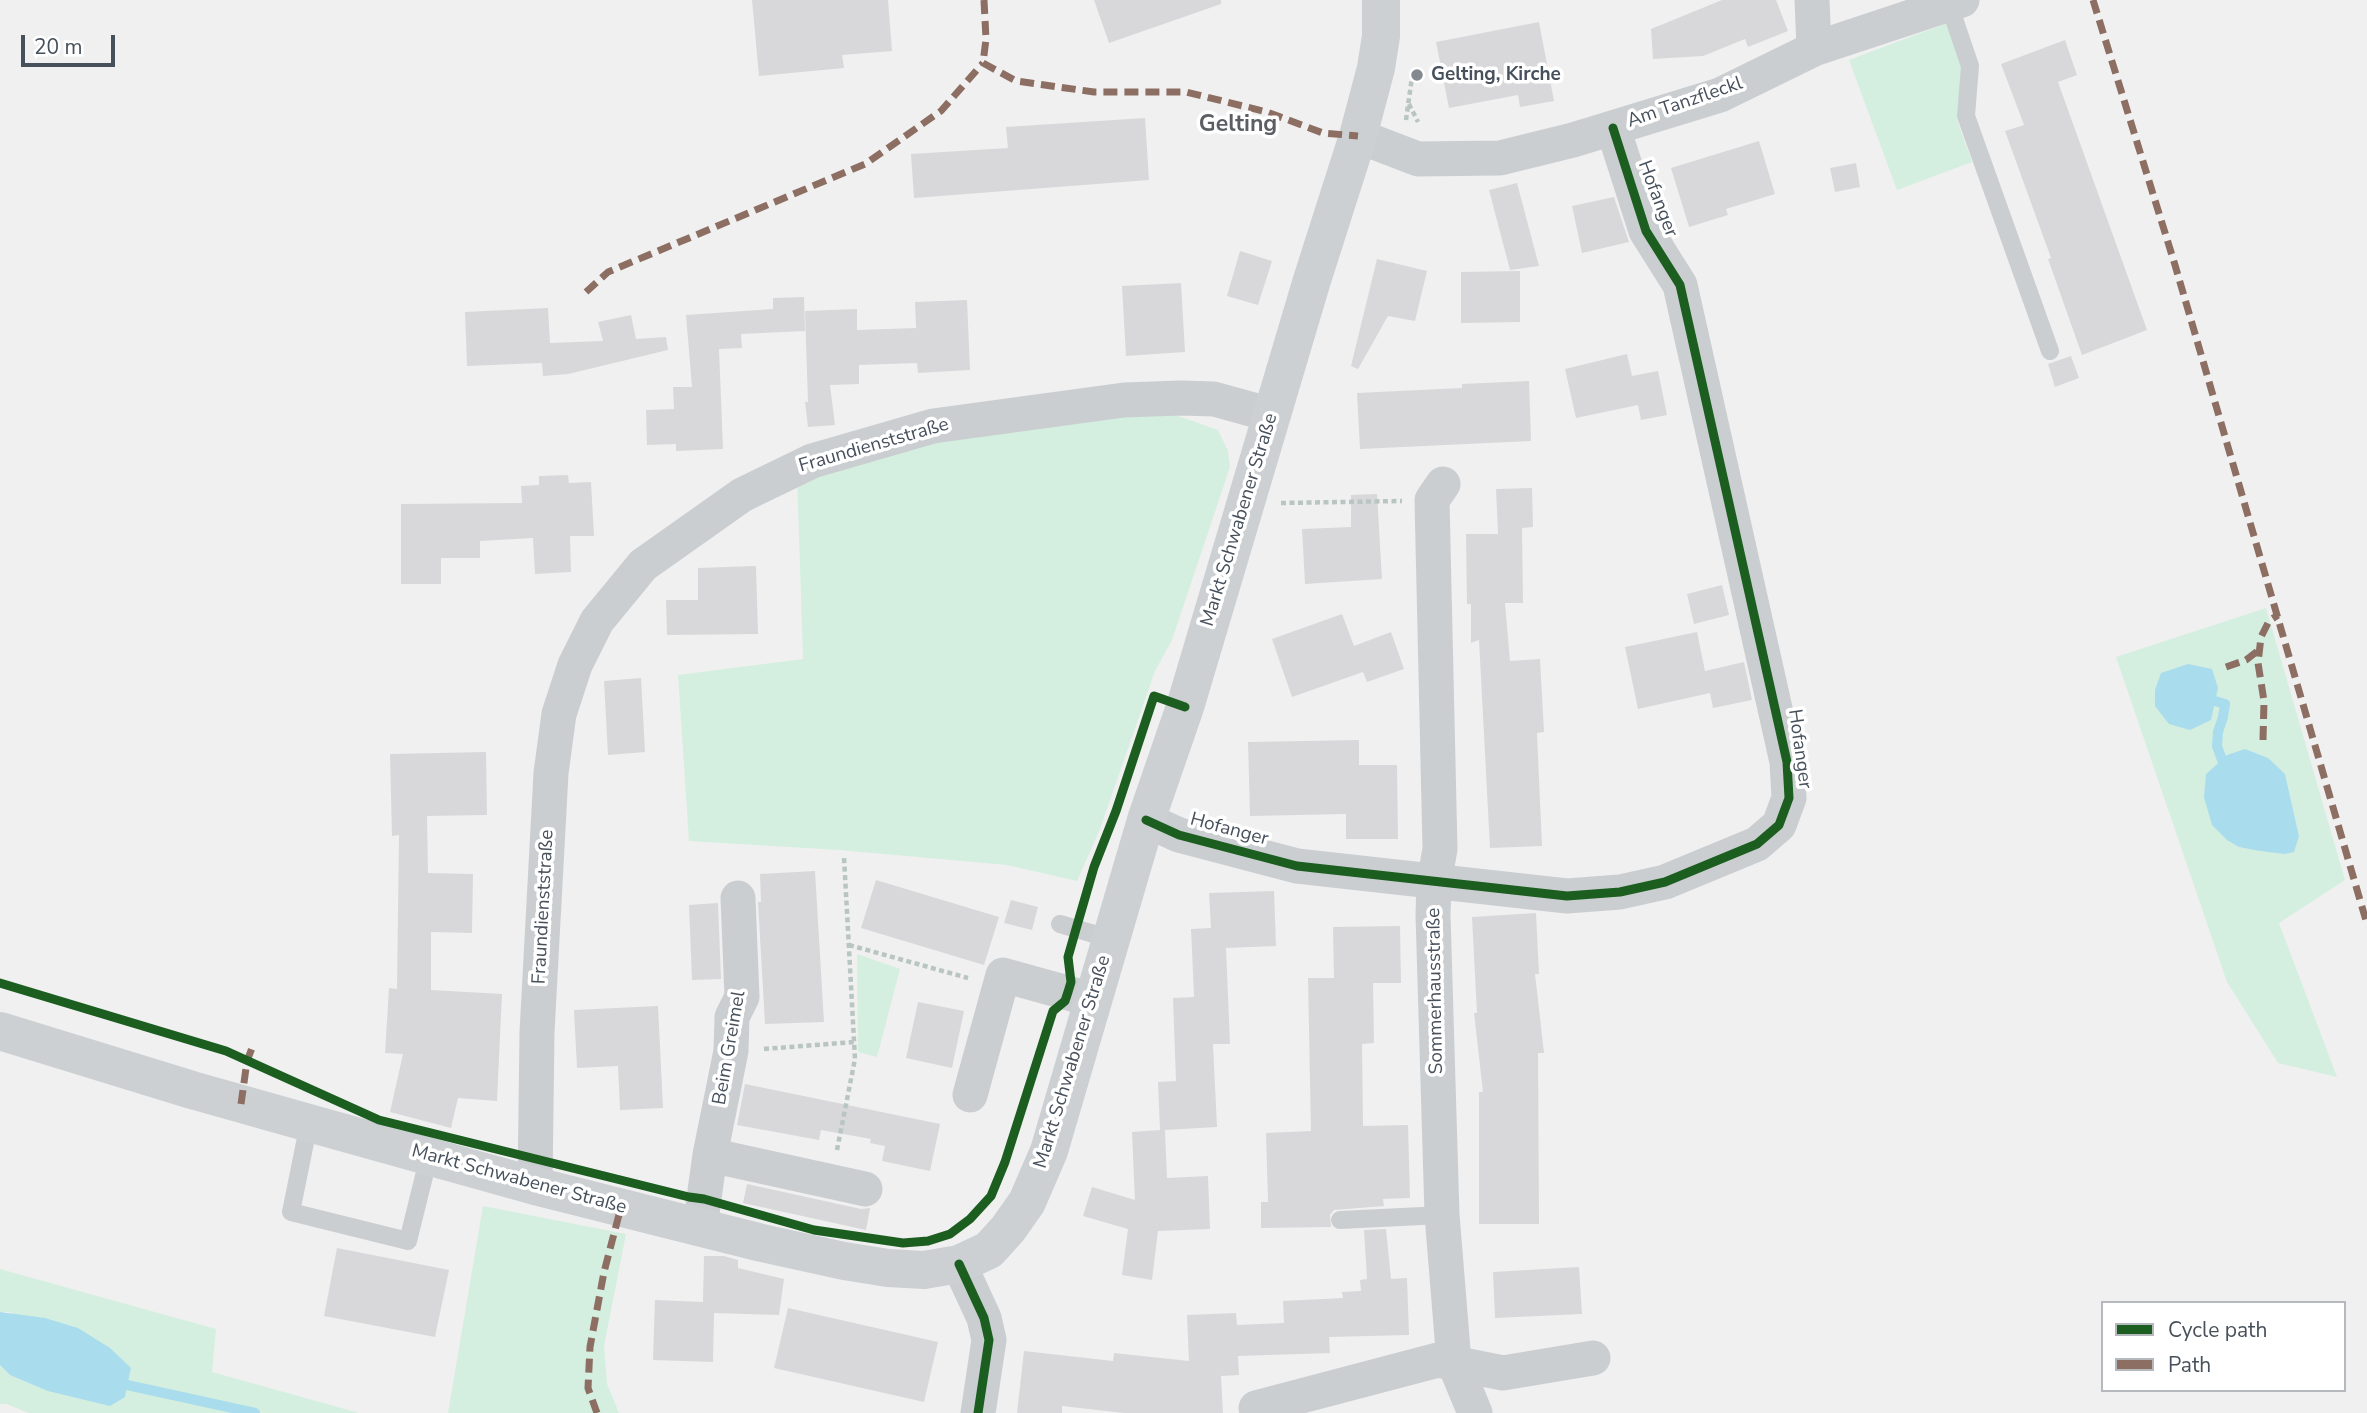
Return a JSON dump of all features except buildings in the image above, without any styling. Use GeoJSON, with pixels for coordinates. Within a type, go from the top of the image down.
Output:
{"type":"FeatureCollection","features":[{"type":"Feature","properties":{"kind":"main road","name":"Markt Schwabener Straße"},"geometry":{"type":"LineString","coordinates":[[0,1031],[192,1090],[535,1186],[762,1243],[888,1268],[924,1270],[960,1264],[989,1250],[1027,1202],[1049,1151],[1146,821],[1185,707],[1358,136],[1376,68],[1381,36],[1381,0]]}},
{"type":"Feature","properties":{"kind":"street"},"geometry":{"type":"LineString","coordinates":[[1812,0],[1814,49]]}},
{"type":"Feature","properties":{"kind":"street","name":"Am Tanzfleckl"},"geometry":{"type":"LineString","coordinates":[[1358,136],[1418,159],[1500,158],[1613,128],[1720,95],[1814,49],[1956,2]]}},
{"type":"Feature","properties":{"kind":"street","name":"Hofanger"},"geometry":{"type":"LineString","coordinates":[[1146,821],[1179,835],[1297,866],[1567,896],[1620,892],[1654,884],[1757,844],[1779,825],[1789,798],[1787,762],[1680,285],[1653,246],[1646,230],[1613,128]]}},
{"type":"Feature","properties":{"kind":"street","name":"Fraundienststraße"},"geometry":{"type":"LineString","coordinates":[[535,1186],[537,1032],[551,773],[559,714],[575,665],[597,621],[643,565],[742,495],[765,483],[812,461],[933,426],[1085,405],[1158,399],[1214,399],[1272,415]]}},
{"type":"Feature","properties":{"kind":"street","name":"Sommerhausstraße"},"geometry":{"type":"LineString","coordinates":[[1438,492],[1440,849],[1434,883],[1433,915],[1442,1215],[1454,1362],[1475,1413]]}},
{"type":"Feature","properties":{"kind":"street","name":"Beim Greimel"},"geometry":{"type":"LineString","coordinates":[[700,1227],[710,1155],[731,1051],[732,1017],[742,997],[737,898]]}},
{"type":"Feature","properties":{"kind":"street"},"geometry":{"type":"LineString","coordinates":[[970,1096],[1003,975],[1093,1000]]}},
{"type":"Feature","properties":{"kind":"street"},"geometry":{"type":"LineString","coordinates":[[710,1155],[866,1189]]}},
{"type":"Feature","properties":{"kind":"street"},"geometry":{"type":"LineString","coordinates":[[960,1264],[984,1318],[989,1340],[978,1413]]}},
{"type":"Feature","properties":{"kind":"street"},"geometry":{"type":"LineString","coordinates":[[1256,1408],[1438,1360],[1503,1373],[1593,1358]]}},
{"type":"Feature","properties":{"kind":"lane"},"geometry":{"type":"LineString","coordinates":[[1956,2],[1970,66],[1966,116],[2050,351]]}},
{"type":"Feature","properties":{"kind":"lane"},"geometry":{"type":"LineString","coordinates":[[1060,924],[1111,939]]}},
{"type":"Feature","properties":{"kind":"lane"},"geometry":{"type":"LineString","coordinates":[[309,1123],[291,1212],[408,1241],[429,1156]]}},
{"type":"Feature","properties":{"kind":"lane"},"geometry":{"type":"LineString","coordinates":[[1340,1220],[1442,1215]]}},
{"type":"Feature","properties":{"kind":"path"},"geometry":{"type":"LineString","coordinates":[[1277,503],[1438,492]]}},
{"type":"Feature","properties":{"kind":"path"},"geometry":{"type":"LineString","coordinates":[[831,1182],[855,1059],[844,857]]}},
{"type":"Feature","properties":{"kind":"path"},"geometry":{"type":"LineString","coordinates":[[849,945],[961,976]]}},
{"type":"Feature","properties":{"kind":"path"},"geometry":{"type":"LineString","coordinates":[[731,1051],[854,1042]]}},
{"type":"Feature","properties":{"kind":"green space"},"geometry":{"type":"Polygon","coordinates":[[[1947,23],[1962,66],[1957,120],[1972,162],[1897,190],[1849,60],[1947,23]]]}},
{"type":"Feature","properties":{"kind":"green space"},"geometry":{"type":"Polygon","coordinates":[[[1161,410],[1218,430],[1228,451],[1230,467],[1172,640],[1155,671],[1100,829],[1077,881],[1007,865],[839,850],[689,841],[678,675],[803,659],[797,474],[885,449],[1161,410]]]}},
{"type":"Feature","properties":{"kind":"green space"},"geometry":{"type":"Polygon","coordinates":[[[2266,608],[2345,880],[2279,923],[2337,1077],[2278,1063],[2227,982],[2116,657],[2266,608]],[[2227,755],[2206,774],[2239,847],[2285,854],[2299,836],[2285,774],[2227,755]]]}},
{"type":"Feature","properties":{"kind":"green space"},"geometry":{"type":"Polygon","coordinates":[[[857,954],[900,969],[877,1057],[858,1052],[857,954]]]}},
{"type":"Feature","properties":{"kind":"green space"},"geometry":{"type":"Polygon","coordinates":[[[483,1206],[626,1234],[604,1346],[607,1384],[619,1413],[448,1413],[483,1206]]]}},
{"type":"Feature","properties":{"kind":"green space"},"geometry":{"type":"Polygon","coordinates":[[[0,1269],[216,1329],[212,1372],[359,1413],[29,1413],[0,1404],[0,1365],[10,1375],[125,1396],[131,1368],[9,1312],[0,1312],[0,1269]]]}},
{"type":"Feature","properties":{"kind":"water"},"geometry":{"type":"Polygon","coordinates":[[[2188,664],[2212,669],[2218,688],[2211,720],[2190,730],[2169,724],[2155,706],[2155,690],[2161,673],[2188,664]]]}},
{"type":"Feature","properties":{"kind":"water"},"geometry":{"type":"Polygon","coordinates":[[[2245,749],[2268,758],[2285,774],[2299,836],[2294,852],[2285,854],[2239,847],[2227,840],[2212,825],[2204,797],[2206,774],[2227,755],[2245,749]]]}},
{"type":"Feature","properties":{"kind":"water"},"geometry":{"type":"Polygon","coordinates":[[[0,1312],[45,1318],[78,1328],[110,1348],[131,1368],[125,1397],[110,1406],[48,1391],[10,1375],[0,1365],[0,1312]]]}},
{"type":"Feature","properties":{"kind":"waterway"},"geometry":{"type":"LineString","coordinates":[[2215,701],[2225,704],[2217,746],[2222,760]]}},
{"type":"Feature","properties":{"kind":"waterway"},"geometry":{"type":"LineString","coordinates":[[127,1385],[255,1413]]}},
{"type":"Feature","properties":{"kind":"marked path"},"geometry":{"type":"LineString","coordinates":[[984,0],[986,39],[983,63],[1016,81],[1094,92],[1186,92],[1267,112],[1323,133],[1358,136]]}},
{"type":"Feature","properties":{"kind":"marked path"},"geometry":{"type":"LineString","coordinates":[[2093,0],[2175,265],[2367,924]]}},
{"type":"Feature","properties":{"kind":"marked path"},"geometry":{"type":"LineString","coordinates":[[586,292],[608,272],[865,164],[941,111],[983,63]]}},
{"type":"Feature","properties":{"kind":"marked path"},"geometry":{"type":"LineString","coordinates":[[2263,740],[2264,701],[2258,663],[2261,637],[2269,621],[2278,615]]}},
{"type":"Feature","properties":{"kind":"marked path"},"geometry":{"type":"LineString","coordinates":[[2226,667],[2246,660],[2259,650]]}},
{"type":"Feature","properties":{"kind":"marked path"},"geometry":{"type":"LineString","coordinates":[[241,1104],[247,1061],[252,1048]]}},
{"type":"Feature","properties":{"kind":"marked path"},"geometry":{"type":"LineString","coordinates":[[597,1413],[588,1388],[590,1347],[604,1272],[621,1207]]}},
{"type":"Feature","properties":{"kind":"cycle path"},"geometry":{"type":"LineString","coordinates":[[1146,820],[1179,835],[1297,866],[1567,896],[1620,892],[1665,882],[1757,844],[1779,825],[1789,798],[1787,762],[1680,285],[1646,231],[1613,128]]}},
{"type":"Feature","properties":{"kind":"cycle path"},"geometry":{"type":"LineString","coordinates":[[0,983],[226,1051],[379,1120],[704,1199],[814,1230],[903,1243],[928,1241],[950,1234],[970,1219],[991,1196],[1005,1162],[1053,1011],[1065,1001],[1068,992],[1071,982],[1068,957],[1094,867],[1116,811],[1154,696],[1185,707]]}},
{"type":"Feature","properties":{"kind":"cycle path"},"geometry":{"type":"LineString","coordinates":[[959,1264],[984,1318],[989,1340],[978,1413]]}},
{"type":"Feature","properties":{"kind":"place","name":"Gelting, Kirche"},"geometry":{"type":"Point","coordinates":[1417,75]}},
{"type":"Feature","properties":{"kind":"district","name":"Gelting"},"geometry":{"type":"Point","coordinates":[1238,125]}}]}
